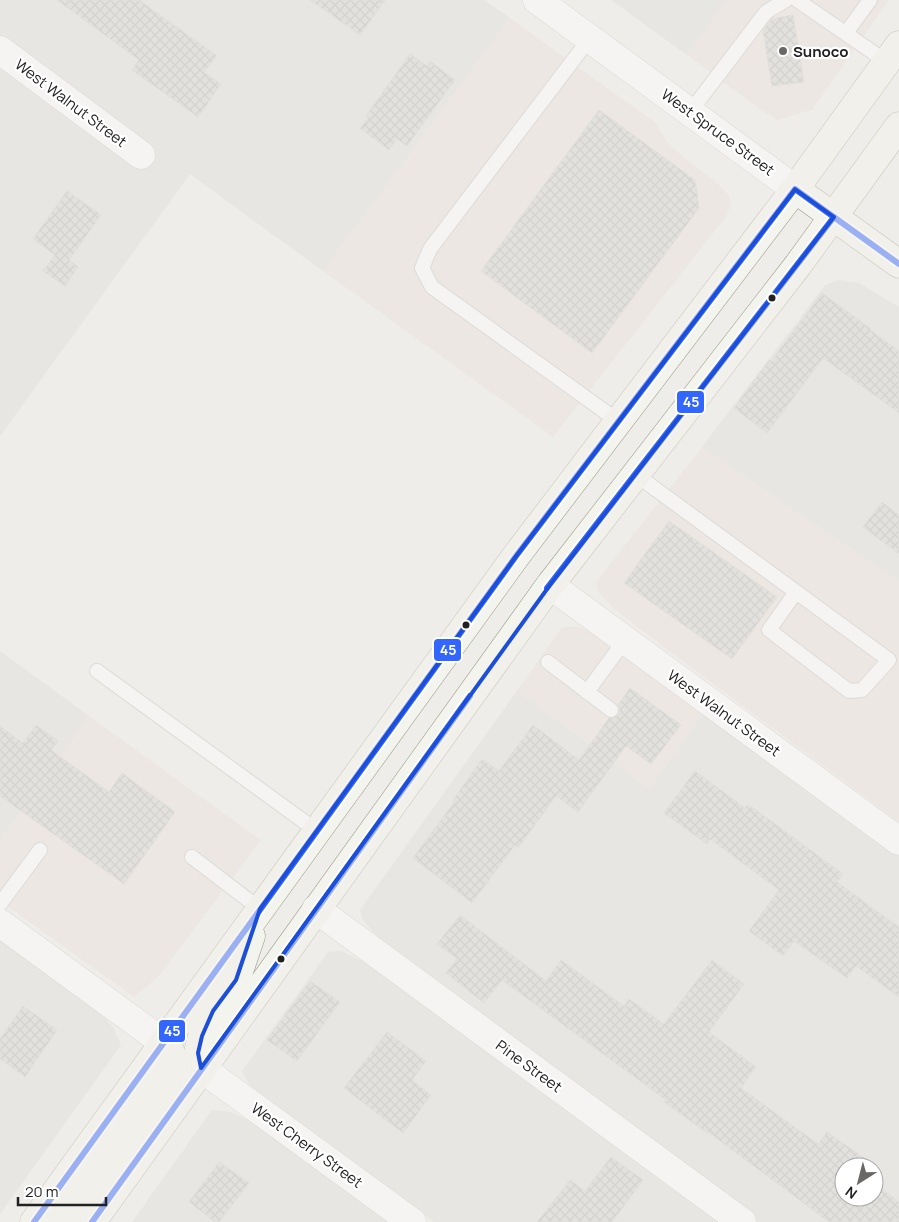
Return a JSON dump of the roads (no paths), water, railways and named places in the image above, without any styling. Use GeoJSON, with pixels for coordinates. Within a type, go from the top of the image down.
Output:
{"type":"FeatureCollection","features":[{"type":"Feature","properties":{"kind":"street","name":"West Spruce Street"},"geometry":{"type":"LineString","coordinates":[[537,0],[899,264]]}},
{"type":"Feature","properties":{"kind":"street","name":"West Walnut Street"},"geometry":{"type":"LineString","coordinates":[[0,50],[142,155]]}},
{"type":"Feature","properties":{"kind":"street"},"geometry":{"type":"LineString","coordinates":[[34,1222],[516,556],[795,189],[893,53]]}},
{"type":"Feature","properties":{"kind":"street"},"geometry":{"type":"LineString","coordinates":[[92,1222],[550,585],[798,265],[899,126]]}},
{"type":"Feature","properties":{"kind":"street","name":"West Walnut Street"},"geometry":{"type":"LineString","coordinates":[[550,585],[899,841]]}},
{"type":"Feature","properties":{"kind":"street"},"geometry":{"type":"LineString","coordinates":[[201,1068],[198,1053],[202,1036],[213,1011],[236,980],[260,909]]}},
{"type":"Feature","properties":{"kind":"street","name":"Pine Street"},"geometry":{"type":"LineString","coordinates":[[316,910],[742,1222]]}},
{"type":"Feature","properties":{"kind":"street"},"geometry":{"type":"LineString","coordinates":[[0,923],[164,1043],[170,1049],[173,1058],[173,1067],[169,1078],[65,1222]]}},
{"type":"Feature","properties":{"kind":"street","name":"West Cherry Street"},"geometry":{"type":"LineString","coordinates":[[201,1068],[412,1222]]}},
{"type":"Feature","properties":{"kind":"lane"},"geometry":{"type":"LineString","coordinates":[[690,112],[766,12],[786,0]]}},
{"type":"Feature","properties":{"kind":"lane"},"geometry":{"type":"LineString","coordinates":[[797,0],[846,33],[893,53]]}},
{"type":"Feature","properties":{"kind":"lane"},"geometry":{"type":"LineString","coordinates":[[846,33],[870,0]]}},
{"type":"Feature","properties":{"kind":"lane"},"geometry":{"type":"LineString","coordinates":[[590,38],[430,249],[422,268],[432,287],[618,421]]}},
{"type":"Feature","properties":{"kind":"lane"},"geometry":{"type":"LineString","coordinates":[[635,474],[889,660],[862,690],[849,691],[769,630],[796,592]]}},
{"type":"Feature","properties":{"kind":"lane"},"geometry":{"type":"LineString","coordinates":[[588,692],[625,640]]}},
{"type":"Feature","properties":{"kind":"lane"},"geometry":{"type":"LineString","coordinates":[[548,662],[611,710]]}},
{"type":"Feature","properties":{"kind":"lane"},"geometry":{"type":"LineString","coordinates":[[97,671],[317,830]]}},
{"type":"Feature","properties":{"kind":"lane"},"geometry":{"type":"LineString","coordinates":[[0,904],[40,850]]}},
{"type":"Feature","properties":{"kind":"lane"},"geometry":{"type":"LineString","coordinates":[[192,857],[260,909]]}},
{"type":"Feature","properties":{"kind":"place","name":"Sunoco"},"geometry":{"type":"Point","coordinates":[783,51]}}]}
